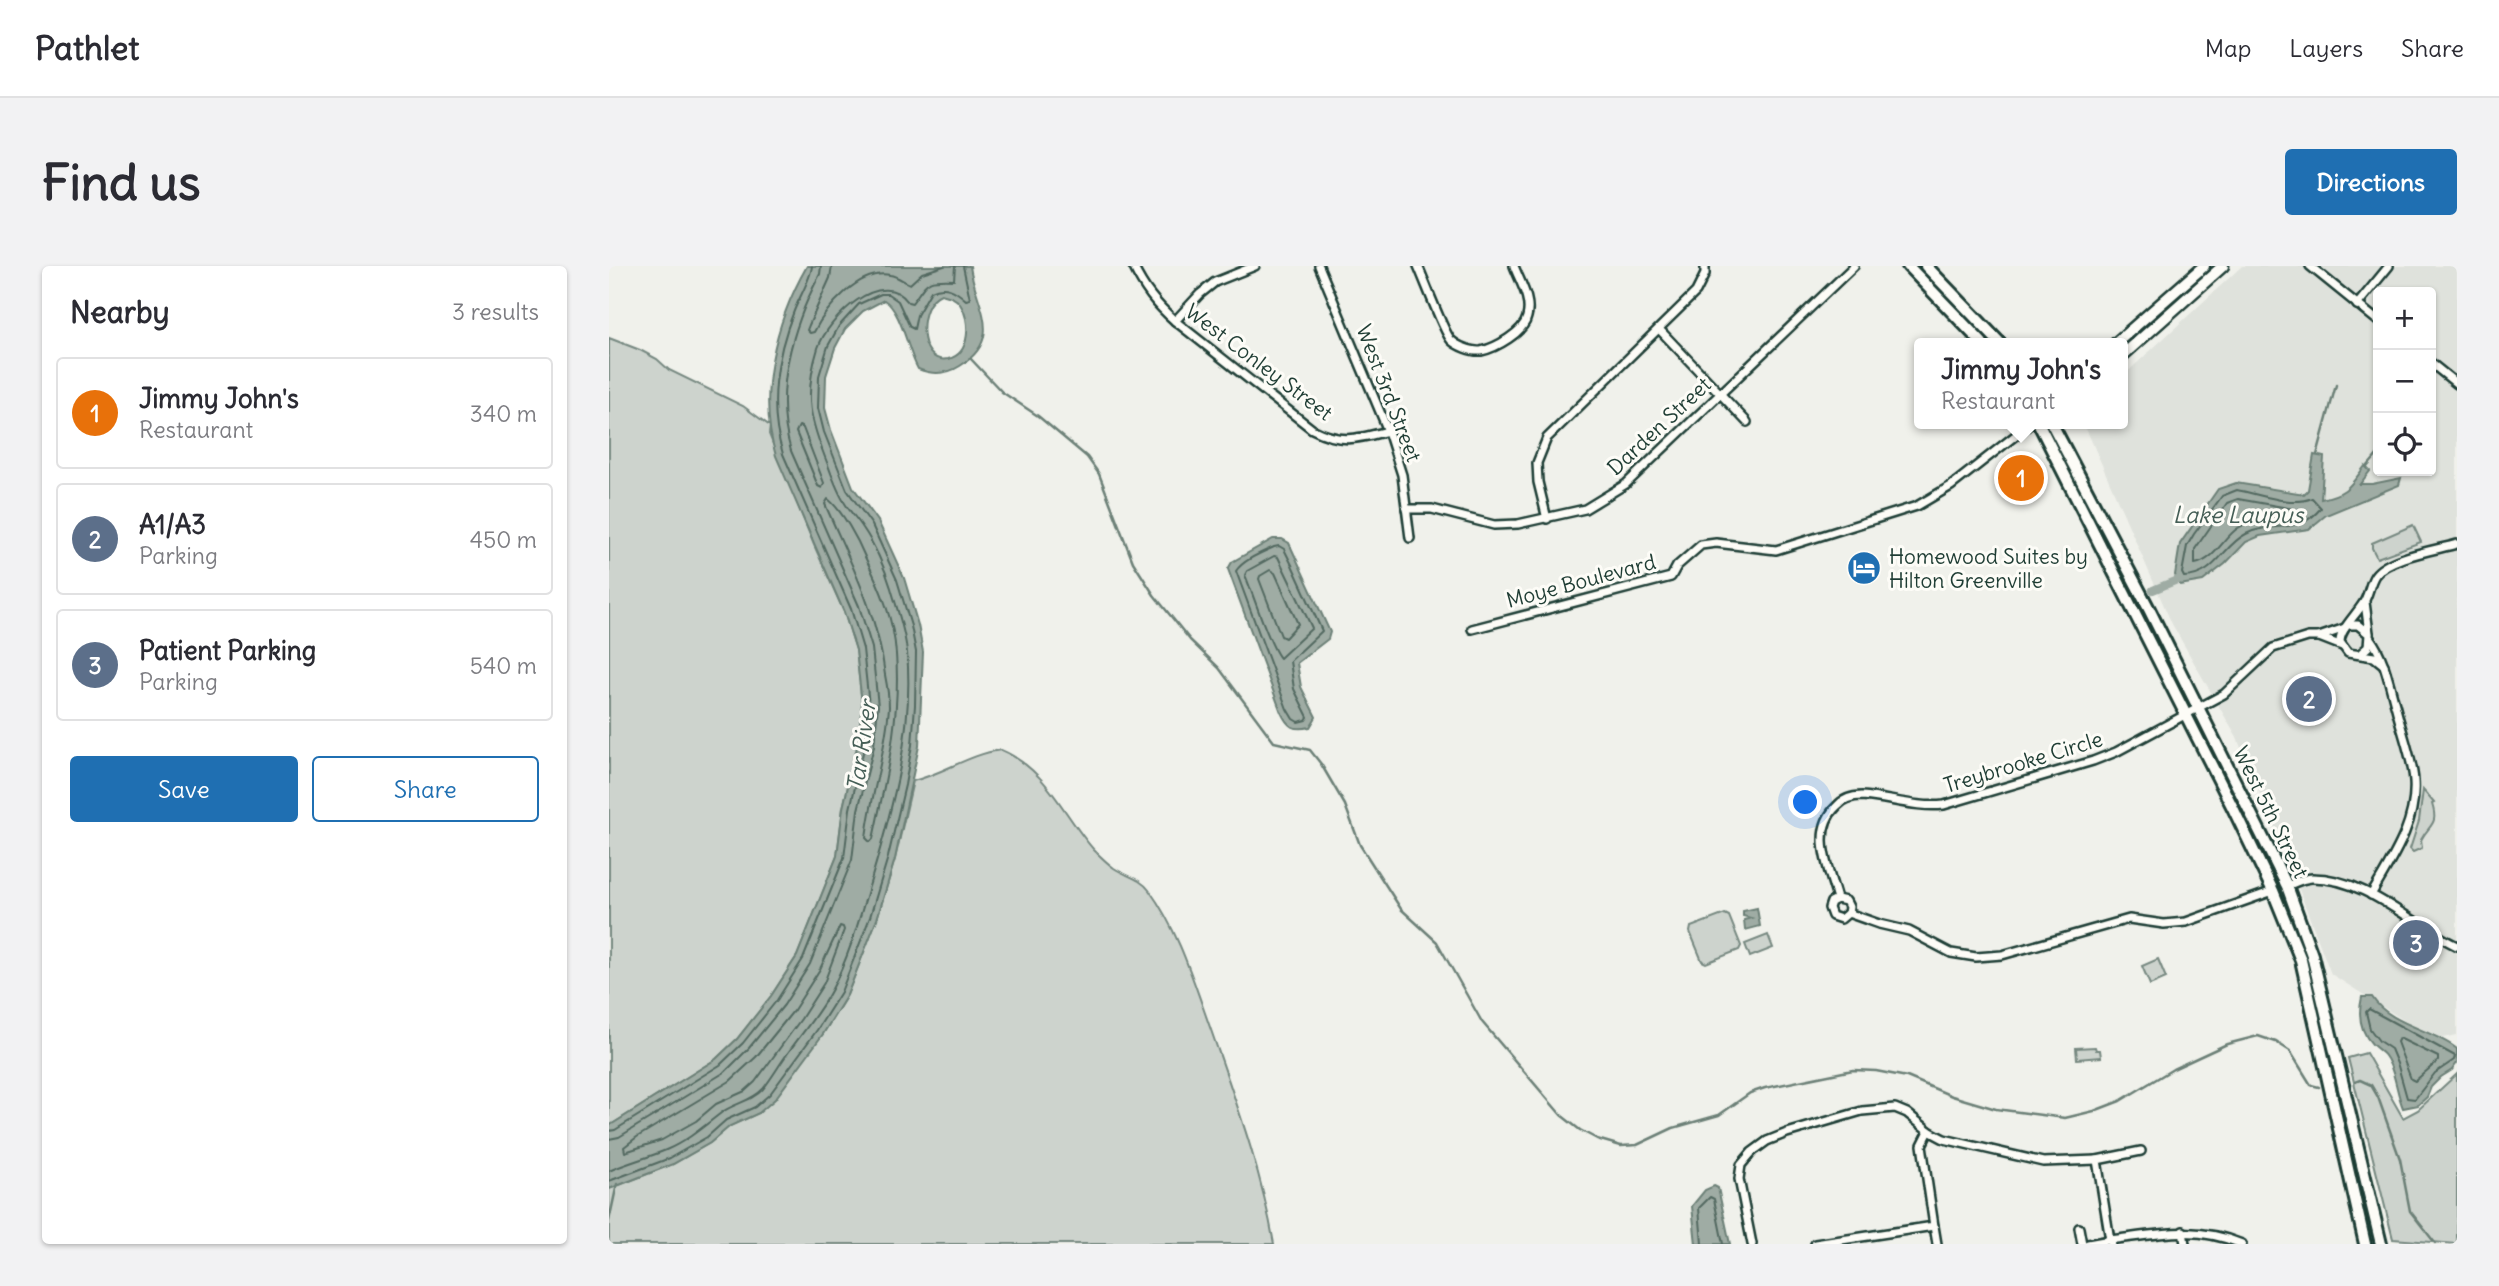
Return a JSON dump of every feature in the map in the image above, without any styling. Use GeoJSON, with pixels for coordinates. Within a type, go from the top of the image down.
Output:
{"type":"FeatureCollection","features":[{"type":"Feature","properties":{"kind":"main road"},"geometry":{"type":"LineString","coordinates":[[1907,266],[1977,338]]}},
{"type":"Feature","properties":{"kind":"main road"},"geometry":{"type":"LineString","coordinates":[[1926,266],[1995,338]]}},
{"type":"Feature","properties":{"kind":"main road","name":"West 5th Street"},"geometry":{"type":"LineString","coordinates":[[2042,429],[2273,891],[2301,960],[2365,1244]]}},
{"type":"Feature","properties":{"kind":"main road","name":"West 5th Street"},"geometry":{"type":"LineString","coordinates":[[2055,429],[2287,886],[2312,956],[2381,1244]]}},
{"type":"Feature","properties":{"kind":"street","name":"West Conley Street"},"geometry":{"type":"LineString","coordinates":[[1133,266],[1155,303],[1312,429],[1329,438],[1355,440],[1388,431]]}},
{"type":"Feature","properties":{"kind":"street"},"geometry":{"type":"LineString","coordinates":[[1175,321],[1215,282],[1255,266]]}},
{"type":"Feature","properties":{"kind":"street","name":"West 3rd Street"},"geometry":{"type":"LineString","coordinates":[[1319,266],[1388,431],[1402,475],[1410,538]]}},
{"type":"Feature","properties":{"kind":"street"},"geometry":{"type":"LineString","coordinates":[[1418,266],[1449,339],[1463,348],[1480,351],[1509,338],[1520,330],[1527,320],[1529,303],[1514,266]]}},
{"type":"Feature","properties":{"kind":"street"},"geometry":{"type":"LineString","coordinates":[[1547,519],[1538,482],[1537,463],[1547,438],[1696,292],[1705,274],[1705,266]]}},
{"type":"Feature","properties":{"kind":"street","name":"Darden Street"},"geometry":{"type":"LineString","coordinates":[[1406,509],[1432,509],[1494,525],[1547,519],[1585,509],[1626,484],[1854,266]]}},
{"type":"Feature","properties":{"kind":"street"},"geometry":{"type":"LineString","coordinates":[[2122,338],[2204,266]]}},
{"type":"Feature","properties":{"kind":"street"},"geometry":{"type":"LineString","coordinates":[[2128,351],[2223,266]]}},
{"type":"Feature","properties":{"kind":"street"},"geometry":{"type":"LineString","coordinates":[[2357,305],[2389,266]]}},
{"type":"Feature","properties":{"kind":"street"},"geometry":{"type":"LineString","coordinates":[[2315,268],[2373,317]]}},
{"type":"Feature","properties":{"kind":"street"},"geometry":{"type":"LineString","coordinates":[[1659,329],[1747,422]]}},
{"type":"Feature","properties":{"kind":"street"},"geometry":{"type":"LineString","coordinates":[[2436,367],[2457,384]]}},
{"type":"Feature","properties":{"kind":"street","name":"Moye Boulevard"},"geometry":{"type":"LineString","coordinates":[[1472,629],[1671,577],[1677,566],[1701,545],[1716,543],[1776,550],[1917,506],[1951,486],[2024,429]]}},
{"type":"Feature","properties":{"kind":"street"},"geometry":{"type":"LineString","coordinates":[[2342,646],[2340,637],[2365,602],[2373,579],[2383,567],[2457,544]]}},
{"type":"Feature","properties":{"kind":"street"},"geometry":{"type":"LineString","coordinates":[[2361,653],[2368,647],[2369,636],[2365,602]]}},
{"type":"Feature","properties":{"kind":"street"},"geometry":{"type":"LineString","coordinates":[[2347,627],[2358,625],[2378,650],[2414,780],[2412,808],[2406,832],[2371,895]]}},
{"type":"Feature","properties":{"kind":"street","name":"Treybrooke Circle"},"geometry":{"type":"LineString","coordinates":[[1837,899],[1824,850],[1822,831],[1830,814],[1843,801],[1860,796],[1929,807],[2093,761],[2127,747],[2224,694],[2273,648],[2347,627]]}},
{"type":"Feature","properties":{"kind":"street"},"geometry":{"type":"LineString","coordinates":[[2319,637],[2342,646],[2352,654],[2361,653],[2374,657],[2383,665]]}},
{"type":"Feature","properties":{"kind":"street"},"geometry":{"type":"LineString","coordinates":[[2287,886],[2309,878],[2338,883],[2371,895],[2457,946]]}},
{"type":"Feature","properties":{"kind":"street","name":"Treybrooke Circle"},"geometry":{"type":"LineString","coordinates":[[1848,913],[1879,925],[1909,931],[1951,953],[1976,957],[2002,955],[2130,919],[2164,923],[2186,922],[2273,891]]}},
{"type":"Feature","properties":{"kind":"street","name":"Treybrooke Circle"},"geometry":{"type":"LineString","coordinates":[[1837,899],[1846,901],[1849,906],[1848,913],[1841,919],[1830,914],[1830,905],[1837,899]]}},
{"type":"Feature","properties":{"kind":"street"},"geometry":{"type":"LineString","coordinates":[[1752,1244],[1739,1179],[1741,1165],[1767,1141],[1863,1111],[1895,1108],[1907,1113],[1944,1139],[2043,1162],[2097,1160],[2141,1151]]}},
{"type":"Feature","properties":{"kind":"street"},"geometry":{"type":"LineString","coordinates":[[1929,1130],[1922,1145],[1937,1244]]}},
{"type":"Feature","properties":{"kind":"street"},"geometry":{"type":"LineString","coordinates":[[2097,1160],[2110,1242]]}},
{"type":"Feature","properties":{"kind":"street"},"geometry":{"type":"LineString","coordinates":[[1815,1244],[1934,1226]]}},
{"type":"Feature","properties":{"kind":"street"},"geometry":{"type":"LineString","coordinates":[[2079,1228],[2082,1244]]}},
{"type":"Feature","properties":{"kind":"street"},"geometry":{"type":"LineString","coordinates":[[2183,1231],[2185,1244]]}},
{"type":"Feature","properties":{"kind":"street"},"geometry":{"type":"LineString","coordinates":[[2088,1244],[2183,1231],[2210,1233],[2242,1244]]}},
{"type":"Feature","properties":{"kind":"shaded area"},"geometry":{"type":"Polygon","coordinates":[[[2242,266],[2457,266],[2457,1035],[2435,1040],[2331,974],[2237,738],[2172,624],[2086,429],[2128,429],[2128,371],[2242,266]]]}},
{"type":"Feature","properties":{"kind":"shaded area"},"geometry":{"type":"Polygon","coordinates":[[[609,338],[640,350],[657,359],[669,370],[743,406],[770,426],[769,434],[844,612],[856,650],[862,704],[858,743],[843,808],[837,856],[797,956],[771,996],[737,1039],[716,1059],[609,1126],[609,338]]]}},
{"type":"Feature","properties":{"kind":"shaded area"},"geometry":{"type":"Polygon","coordinates":[[[2413,525],[2421,542],[2377,558],[2372,543],[2413,525]]]}},
{"type":"Feature","properties":{"kind":"shaded area"},"geometry":{"type":"Polygon","coordinates":[[[1001,750],[1031,769],[1043,781],[1094,850],[1114,868],[1145,886],[1160,906],[1192,976],[1238,1110],[1255,1162],[1274,1244],[609,1244],[609,1189],[673,1164],[710,1143],[730,1126],[759,1113],[823,1034],[847,995],[877,919],[895,859],[913,781],[978,755],[1001,750]]]}},
{"type":"Feature","properties":{"kind":"shaded area"},"geometry":{"type":"Polygon","coordinates":[[[2423,790],[2434,803],[2434,821],[2421,840],[2422,848],[2413,852],[2410,849],[2419,821],[2423,790]]]}},
{"type":"Feature","properties":{"kind":"shaded area"},"geometry":{"type":"Polygon","coordinates":[[[1725,914],[1729,916],[1741,946],[1739,950],[1706,963],[1702,961],[1690,932],[1691,927],[1725,914]]]}},
{"type":"Feature","properties":{"kind":"shaded area"},"geometry":{"type":"Polygon","coordinates":[[[1768,935],[1773,948],[1750,957],[1745,944],[1768,935]]]}},
{"type":"Feature","properties":{"kind":"shaded area"},"geometry":{"type":"Polygon","coordinates":[[[2158,959],[2166,978],[2150,985],[2142,966],[2158,959]]]}},
{"type":"Feature","properties":{"kind":"shaded area"},"geometry":{"type":"Polygon","coordinates":[[[2095,1047],[2100,1050],[2101,1057],[2077,1059],[2076,1048],[2095,1047]]]}},
{"type":"Feature","properties":{"kind":"shaded area"},"geometry":{"type":"Polygon","coordinates":[[[2366,1053],[2403,1118],[2418,1110],[2457,1074],[2457,1244],[2393,1239],[2348,1058],[2366,1053]]]}},
{"type":"Feature","properties":{"kind":"water","name":"Tar River"},"geometry":{"type":"Polygon","coordinates":[[[807,266],[970,266],[985,332],[982,344],[974,355],[960,366],[934,373],[918,369],[900,322],[884,300],[863,311],[845,329],[835,348],[826,376],[825,408],[831,430],[853,487],[878,521],[904,578],[918,625],[923,652],[919,746],[895,859],[877,919],[847,995],[823,1034],[775,1099],[759,1113],[730,1126],[710,1143],[673,1164],[609,1189],[609,1126],[716,1059],[737,1039],[771,996],[797,956],[837,856],[843,808],[858,743],[862,704],[856,650],[844,612],[776,456],[768,408],[772,359],[778,334],[807,266]],[[941,294],[927,309],[923,332],[930,353],[938,358],[948,359],[961,351],[967,336],[967,327],[960,304],[954,298],[941,294]]]}},
{"type":"Feature","properties":{"kind":"water","name":"Lake Laupus"},"geometry":{"type":"Polygon","coordinates":[[[2314,455],[2324,457],[2321,499],[2347,488],[2365,466],[2370,471],[2360,484],[2401,478],[2399,485],[2326,515],[2309,529],[2260,536],[2246,542],[2225,564],[2203,581],[2180,585],[2175,575],[2180,544],[2218,489],[2236,483],[2304,494],[2308,490],[2314,455]]]}},
{"type":"Feature","properties":{"kind":"water"},"geometry":{"type":"Polygon","coordinates":[[[1273,539],[1282,539],[1289,543],[1330,632],[1328,639],[1297,663],[1301,687],[1316,717],[1310,727],[1292,727],[1281,712],[1228,569],[1232,562],[1273,539]]]}},
{"type":"Feature","properties":{"kind":"water"},"geometry":{"type":"Polygon","coordinates":[[[1757,908],[1760,926],[1745,930],[1744,920],[1751,918],[1743,916],[1743,911],[1757,908]]]}},
{"type":"Feature","properties":{"kind":"water"},"geometry":{"type":"Polygon","coordinates":[[[2362,997],[2372,997],[2389,1014],[2457,1049],[2457,1063],[2431,1087],[2427,1097],[2418,1105],[2403,1108],[2388,1060],[2368,1039],[2363,1028],[2360,1016],[2362,997]]]}},
{"type":"Feature","properties":{"kind":"water"},"geometry":{"type":"Polygon","coordinates":[[[1714,1186],[1718,1188],[1730,1244],[1696,1244],[1692,1206],[1705,1190],[1714,1186]]]}},
{"type":"Feature","properties":{"kind":"waterway"},"geometry":{"type":"LineString","coordinates":[[970,358],[1002,392],[1038,416],[1087,457],[1099,474],[1133,562],[1154,595],[1190,640],[1219,668],[1274,742],[1310,750],[1345,805],[1360,845],[1401,909],[1437,942],[1482,1022],[1561,1115],[1580,1130],[1597,1139],[1621,1146],[1637,1145],[1673,1128],[1719,1115],[1750,1093],[1853,1070],[1907,1077],[1952,1096],[1996,1109],[2065,1118],[2120,1101],[2173,1069],[2227,1044],[2258,1036],[2276,1042],[2290,1051],[2311,1085],[2319,1087]]}},
{"type":"Feature","properties":{"kind":"waterway"},"geometry":{"type":"LineString","coordinates":[[2317,455],[2336,385]]}},
{"type":"Feature","properties":{"kind":"waterway"},"geometry":{"type":"LineString","coordinates":[[2367,467],[2373,460]]}},
{"type":"Feature","properties":{"kind":"waterway"},"geometry":{"type":"LineString","coordinates":[[2153,590],[2177,580]]}},
{"type":"Feature","properties":{"kind":"waterway"},"geometry":{"type":"LineString","coordinates":[[2355,1082],[2360,1080],[2371,1085],[2378,1097],[2400,1159],[2410,1211],[2435,1243]]}},
{"type":"Feature","properties":{"kind":"waterway"},"geometry":{"type":"LineString","coordinates":[[609,1221],[617,1184]]}},
{"type":"Feature","properties":{"kind":"place","name":"Jimmy John's"},"geometry":{"type":"Point","coordinates":[2021,478]}},
{"type":"Feature","properties":{"kind":"place","name":"Homewood Suites by Hilton Greenville"},"geometry":{"type":"Point","coordinates":[1864,568]}},
{"type":"Feature","properties":{"kind":"place","name":"A1/A3"},"geometry":{"type":"Point","coordinates":[2309,699]}},
{"type":"Feature","properties":{"kind":"place","name":"Patient Parking"},"geometry":{"type":"Point","coordinates":[2416,943]}}]}
